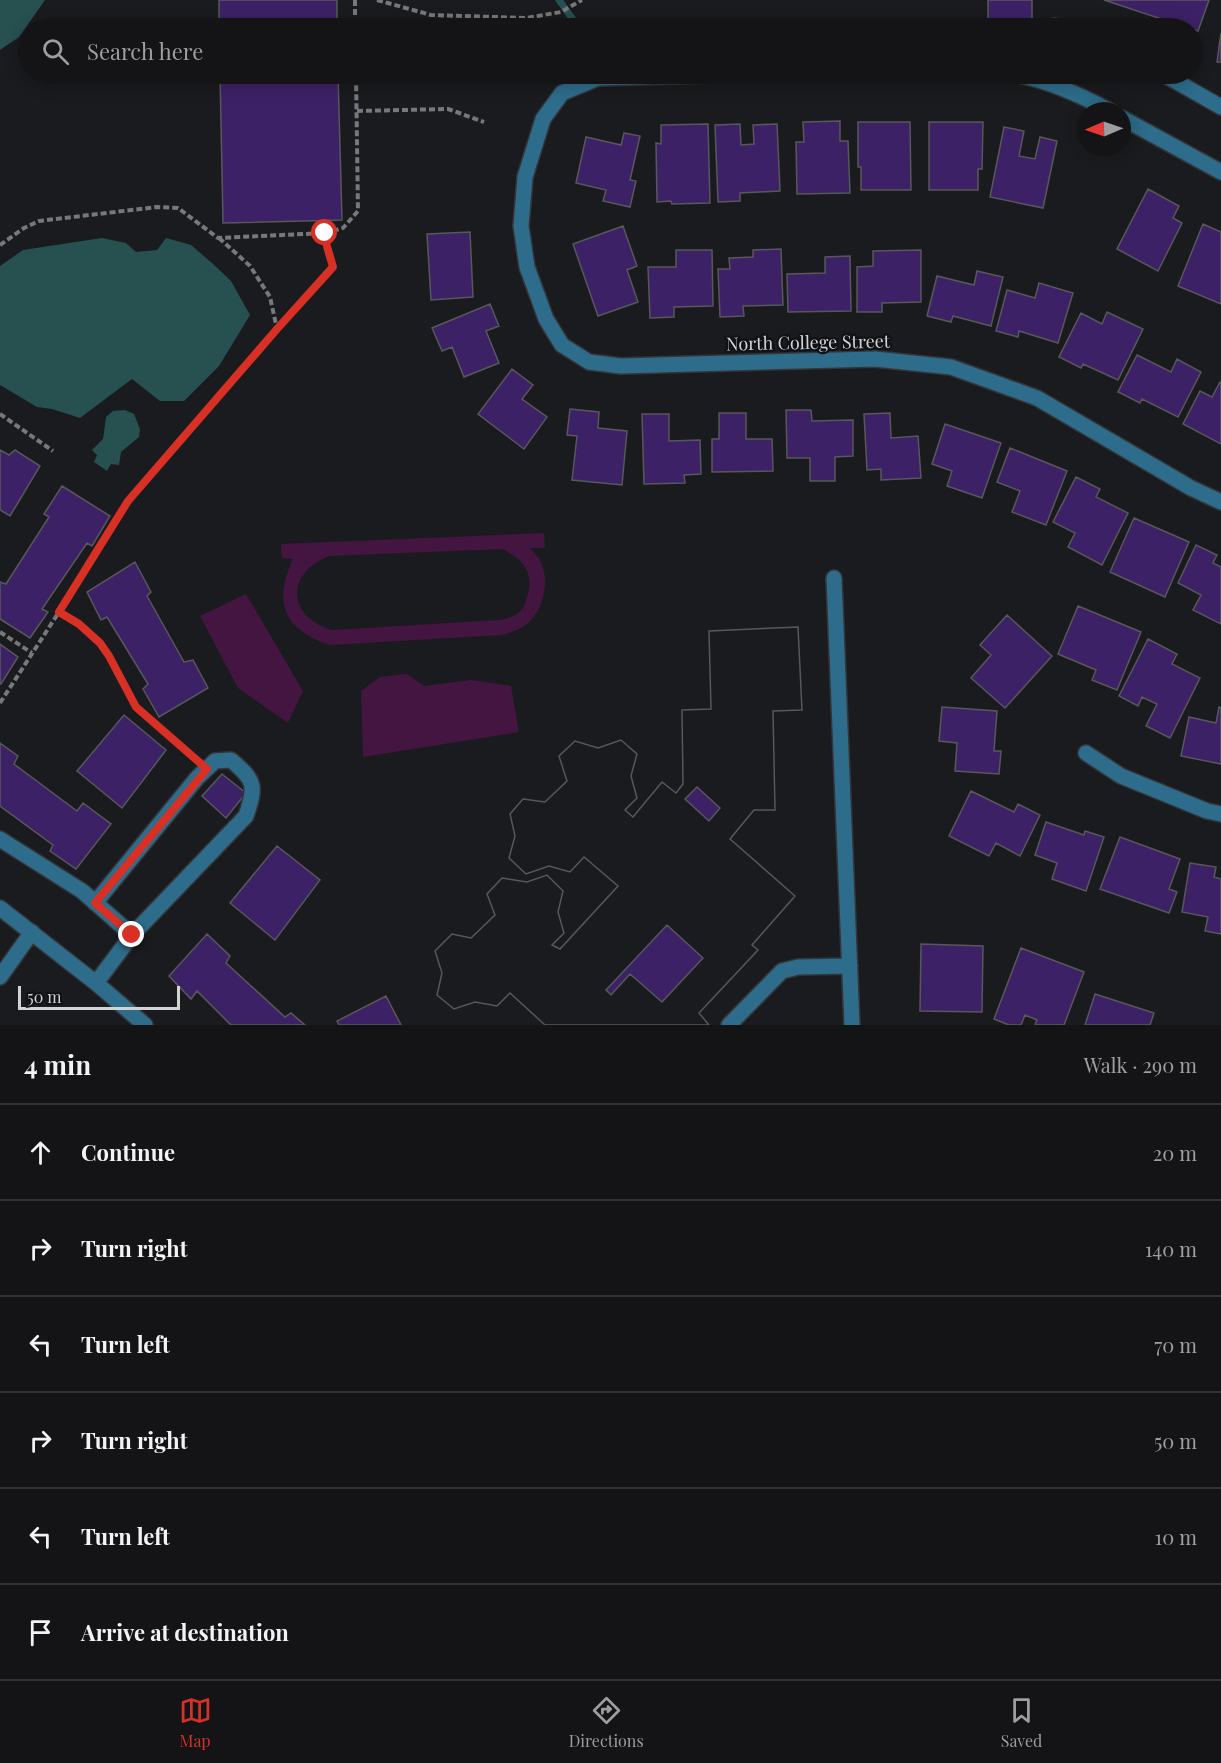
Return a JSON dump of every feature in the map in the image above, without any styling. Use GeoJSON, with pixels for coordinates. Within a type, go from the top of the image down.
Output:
{"type":"FeatureCollection","features":[{"type":"Feature","properties":{"kind":"street","name":"North College Street"},"geometry":{"type":"LineString","coordinates":[[584,84],[562,93],[543,119],[525,177],[521,226],[527,267],[546,319],[562,345],[589,363],[621,366],[875,359],[951,367],[1037,398],[1191,488],[1221,502]]}},
{"type":"Feature","properties":{"kind":"street"},"geometry":{"type":"LineString","coordinates":[[1057,84],[1094,102]]}},
{"type":"Feature","properties":{"kind":"street"},"geometry":{"type":"LineString","coordinates":[[1181,84],[1221,107]]}},
{"type":"Feature","properties":{"kind":"street"},"geometry":{"type":"LineString","coordinates":[[1131,123],[1221,172]]}},
{"type":"Feature","properties":{"kind":"street"},"geometry":{"type":"LineString","coordinates":[[834,578],[852,1025]]}},
{"type":"Feature","properties":{"kind":"street"},"geometry":{"type":"LineString","coordinates":[[1086,753],[1121,776],[1207,811],[1221,814]]}},
{"type":"Feature","properties":{"kind":"street"},"geometry":{"type":"LineString","coordinates":[[95,903],[215,761],[231,760],[246,773],[254,793],[246,816],[132,935],[96,983]]}},
{"type":"Feature","properties":{"kind":"street"},"geometry":{"type":"LineString","coordinates":[[0,839],[81,891],[132,935]]}},
{"type":"Feature","properties":{"kind":"street"},"geometry":{"type":"LineString","coordinates":[[0,908],[96,983],[145,1025]]}},
{"type":"Feature","properties":{"kind":"street"},"geometry":{"type":"LineString","coordinates":[[0,977],[32,932]]}},
{"type":"Feature","properties":{"kind":"street"},"geometry":{"type":"LineString","coordinates":[[729,1025],[783,971],[798,967],[850,966]]}},
{"type":"Feature","properties":{"kind":"path"},"geometry":{"type":"LineString","coordinates":[[355,0],[355,18]]}},
{"type":"Feature","properties":{"kind":"path"},"geometry":{"type":"LineString","coordinates":[[377,0],[431,15],[526,18],[561,12],[582,0]]}},
{"type":"Feature","properties":{"kind":"path"},"geometry":{"type":"LineString","coordinates":[[218,238],[315,234],[343,228],[358,211],[356,84]]}},
{"type":"Feature","properties":{"kind":"path"},"geometry":{"type":"LineString","coordinates":[[357,111],[448,108],[484,122]]}},
{"type":"Feature","properties":{"kind":"path"},"geometry":{"type":"LineString","coordinates":[[0,245],[24,228],[39,221],[157,207],[178,208],[250,266],[270,297],[277,329]]}},
{"type":"Feature","properties":{"kind":"path"},"geometry":{"type":"LineString","coordinates":[[0,703],[128,501],[333,267],[326,243],[315,234]]}},
{"type":"Feature","properties":{"kind":"path"},"geometry":{"type":"LineString","coordinates":[[0,414],[53,451]]}},
{"type":"Feature","properties":{"kind":"path"},"geometry":{"type":"LineString","coordinates":[[59,612],[79,624],[100,643],[136,707],[207,769]]}},
{"type":"Feature","properties":{"kind":"path"},"geometry":{"type":"LineString","coordinates":[[0,632],[32,653]]}},
{"type":"Feature","properties":{"kind":"shaded area"},"geometry":{"type":"Polygon","coordinates":[[[544,533],[545,548],[530,548],[543,567],[544,593],[538,611],[527,624],[501,635],[330,645],[302,631],[292,623],[286,612],[284,588],[293,559],[282,558],[281,544],[544,533]],[[502,549],[329,556],[315,563],[305,573],[299,583],[297,594],[299,605],[306,615],[332,630],[504,619],[521,610],[525,602],[529,578],[520,561],[502,549]]]}},
{"type":"Feature","properties":{"kind":"shaded area"},"geometry":{"type":"Polygon","coordinates":[[[246,594],[303,691],[288,723],[238,688],[200,616],[246,594]]]}},
{"type":"Feature","properties":{"kind":"shaded area"},"geometry":{"type":"Polygon","coordinates":[[[407,674],[424,686],[471,680],[511,686],[519,732],[363,757],[361,691],[380,677],[407,674]]]}},
{"type":"Feature","properties":{"kind":"water"},"geometry":{"type":"Polygon","coordinates":[[[0,0],[45,0],[32,18],[18,18],[18,38],[0,50],[0,0]]]}},
{"type":"Feature","properties":{"kind":"water"},"geometry":{"type":"Polygon","coordinates":[[[102,238],[126,243],[136,252],[157,250],[166,238],[191,245],[231,281],[250,315],[219,366],[184,401],[160,401],[132,379],[80,418],[37,407],[0,385],[0,266],[23,250],[102,238]]]}},
{"type":"Feature","properties":{"kind":"water"},"geometry":{"type":"Polygon","coordinates":[[[125,410],[134,414],[140,429],[139,437],[121,452],[119,465],[111,464],[107,471],[94,462],[97,455],[92,450],[103,439],[106,417],[113,411],[125,410]]]}},
{"type":"Feature","properties":{"kind":"building"},"geometry":{"type":"Polygon","coordinates":[[[219,0],[337,0],[337,18],[219,18],[219,0]]]}},
{"type":"Feature","properties":{"kind":"building"},"geometry":{"type":"Polygon","coordinates":[[[988,0],[1032,0],[1032,18],[988,18],[988,0]]]}},
{"type":"Feature","properties":{"kind":"building"},"geometry":{"type":"Polygon","coordinates":[[[1104,0],[1209,0],[1203,18],[1159,18],[1104,0]]]}},
{"type":"Feature","properties":{"kind":"building"},"geometry":{"type":"Polygon","coordinates":[[[1221,33],[1221,62],[1217,62],[1221,33]]]}},
{"type":"Feature","properties":{"kind":"building"},"geometry":{"type":"Polygon","coordinates":[[[220,84],[338,84],[342,220],[223,223],[220,84]]]}},
{"type":"Feature","properties":{"kind":"building"},"geometry":{"type":"Polygon","coordinates":[[[840,121],[840,141],[848,141],[850,193],[797,194],[796,142],[804,142],[803,122],[840,121]]]}},
{"type":"Feature","properties":{"kind":"building"},"geometry":{"type":"Polygon","coordinates":[[[858,122],[910,122],[911,190],[861,190],[861,167],[858,167],[858,122]]]}},
{"type":"Feature","properties":{"kind":"building"},"geometry":{"type":"Polygon","coordinates":[[[929,122],[983,122],[982,169],[978,169],[978,190],[929,190],[929,122]]]}},
{"type":"Feature","properties":{"kind":"building"},"geometry":{"type":"Polygon","coordinates":[[[708,124],[710,203],[657,202],[656,143],[661,144],[661,125],[708,124]]]}},
{"type":"Feature","properties":{"kind":"building"},"geometry":{"type":"Polygon","coordinates":[[[740,124],[741,145],[754,144],[753,125],[777,124],[780,191],[740,193],[740,201],[718,202],[715,125],[740,124]]]}},
{"type":"Feature","properties":{"kind":"building"},"geometry":{"type":"Polygon","coordinates":[[[1004,127],[1024,131],[1019,156],[1035,159],[1040,137],[1057,141],[1043,208],[990,197],[1004,127]]]}},
{"type":"Feature","properties":{"kind":"building"},"geometry":{"type":"Polygon","coordinates":[[[624,133],[640,136],[630,180],[636,181],[630,207],[603,201],[606,190],[576,183],[586,137],[621,145],[624,133]]]}},
{"type":"Feature","properties":{"kind":"building"},"geometry":{"type":"Polygon","coordinates":[[[1148,189],[1179,206],[1173,218],[1182,223],[1158,271],[1117,249],[1148,189]]]}},
{"type":"Feature","properties":{"kind":"building"},"geometry":{"type":"Polygon","coordinates":[[[1203,224],[1221,232],[1221,304],[1178,286],[1203,224]]]}},
{"type":"Feature","properties":{"kind":"building"},"geometry":{"type":"Polygon","coordinates":[[[623,226],[637,266],[627,270],[638,302],[598,316],[573,244],[623,226]]]}},
{"type":"Feature","properties":{"kind":"building"},"geometry":{"type":"Polygon","coordinates":[[[470,232],[473,297],[431,300],[427,234],[470,232]]]}},
{"type":"Feature","properties":{"kind":"building"},"geometry":{"type":"Polygon","coordinates":[[[781,249],[783,305],[743,306],[744,316],[720,317],[718,269],[730,269],[729,258],[753,257],[753,250],[781,249]]]}},
{"type":"Feature","properties":{"kind":"building"},"geometry":{"type":"Polygon","coordinates":[[[676,250],[712,250],[713,306],[674,307],[674,317],[650,318],[648,267],[676,267],[676,250]]]}},
{"type":"Feature","properties":{"kind":"building"},"geometry":{"type":"Polygon","coordinates":[[[921,250],[921,302],[882,303],[882,312],[857,312],[857,267],[873,266],[873,251],[921,250]]]}},
{"type":"Feature","properties":{"kind":"building"},"geometry":{"type":"Polygon","coordinates":[[[850,256],[851,311],[788,312],[787,274],[825,273],[825,257],[850,256]]]}},
{"type":"Feature","properties":{"kind":"building"},"geometry":{"type":"Polygon","coordinates":[[[977,271],[1003,277],[991,326],[953,316],[951,322],[927,316],[937,276],[974,285],[977,271]]]}},
{"type":"Feature","properties":{"kind":"building"},"geometry":{"type":"Polygon","coordinates":[[[1039,283],[1073,293],[1058,343],[1019,331],[1018,337],[996,331],[1007,290],[1035,298],[1039,283]]]}},
{"type":"Feature","properties":{"kind":"building"},"geometry":{"type":"Polygon","coordinates":[[[490,304],[499,326],[486,331],[499,363],[464,377],[452,347],[442,351],[432,328],[490,304]]]}},
{"type":"Feature","properties":{"kind":"building"},"geometry":{"type":"Polygon","coordinates":[[[1107,312],[1143,329],[1118,380],[1083,364],[1081,368],[1059,357],[1081,313],[1102,324],[1107,312]]]}},
{"type":"Feature","properties":{"kind":"building"},"geometry":{"type":"Polygon","coordinates":[[[1137,355],[1171,372],[1177,359],[1201,372],[1178,417],[1142,399],[1140,403],[1118,392],[1137,355]]]}},
{"type":"Feature","properties":{"kind":"building"},"geometry":{"type":"Polygon","coordinates":[[[512,369],[533,385],[522,399],[547,417],[524,449],[478,414],[512,369]]]}},
{"type":"Feature","properties":{"kind":"building"},"geometry":{"type":"Polygon","coordinates":[[[1220,382],[1221,444],[1183,424],[1200,391],[1212,397],[1220,382]]]}},
{"type":"Feature","properties":{"kind":"building"},"geometry":{"type":"Polygon","coordinates":[[[570,409],[599,412],[598,428],[627,431],[622,485],[572,480],[577,436],[567,435],[570,409]]]}},
{"type":"Feature","properties":{"kind":"building"},"geometry":{"type":"Polygon","coordinates":[[[786,410],[811,410],[812,421],[853,420],[853,456],[835,457],[835,481],[810,481],[810,458],[787,458],[786,410]]]}},
{"type":"Feature","properties":{"kind":"building"},"geometry":{"type":"Polygon","coordinates":[[[719,413],[746,413],[746,439],[772,439],[773,471],[712,472],[712,439],[719,439],[719,413]]]}},
{"type":"Feature","properties":{"kind":"building"},"geometry":{"type":"Polygon","coordinates":[[[890,413],[891,438],[918,436],[921,478],[881,480],[881,469],[867,470],[864,414],[890,413]]]}},
{"type":"Feature","properties":{"kind":"building"},"geometry":{"type":"Polygon","coordinates":[[[642,414],[669,414],[669,441],[700,440],[701,474],[684,475],[685,483],[644,484],[642,414]]]}},
{"type":"Feature","properties":{"kind":"building"},"geometry":{"type":"Polygon","coordinates":[[[945,424],[1001,443],[982,498],[947,486],[952,471],[932,464],[945,424]]]}},
{"type":"Feature","properties":{"kind":"building"},"geometry":{"type":"Polygon","coordinates":[[[1010,448],[1067,471],[1046,525],[1012,512],[1020,491],[997,482],[1010,448]]]}},
{"type":"Feature","properties":{"kind":"building"},"geometry":{"type":"Polygon","coordinates":[[[0,450],[9,455],[15,450],[40,466],[10,516],[0,510],[0,450]]]}},
{"type":"Feature","properties":{"kind":"building"},"geometry":{"type":"Polygon","coordinates":[[[1076,477],[1100,489],[1096,497],[1128,513],[1102,565],[1068,547],[1075,533],[1053,522],[1076,477]]]}},
{"type":"Feature","properties":{"kind":"building"},"geometry":{"type":"Polygon","coordinates":[[[62,486],[110,516],[92,546],[87,543],[42,609],[48,612],[30,638],[0,619],[0,582],[6,584],[49,517],[44,514],[62,486]]]}},
{"type":"Feature","properties":{"kind":"building"},"geometry":{"type":"Polygon","coordinates":[[[1134,518],[1189,542],[1165,597],[1110,572],[1134,518]]]}},
{"type":"Feature","properties":{"kind":"building"},"geometry":{"type":"Polygon","coordinates":[[[1196,545],[1217,555],[1213,563],[1221,567],[1221,624],[1193,610],[1201,595],[1178,583],[1196,545]]]}},
{"type":"Feature","properties":{"kind":"building"},"geometry":{"type":"Polygon","coordinates":[[[135,562],[151,592],[147,596],[184,662],[193,660],[208,688],[159,717],[143,689],[148,684],[107,617],[101,620],[87,592],[135,562]]]}},
{"type":"Feature","properties":{"kind":"building"},"geometry":{"type":"Polygon","coordinates":[[[1078,606],[1141,632],[1117,690],[1092,680],[1096,670],[1058,654],[1078,606]]]}},
{"type":"Feature","properties":{"kind":"building"},"geometry":{"type":"Polygon","coordinates":[[[1007,615],[1052,656],[1005,708],[971,678],[991,655],[980,645],[1007,615]]]}},
{"type":"Feature","properties":{"kind":"building"},"geometry":{"type":"Polygon","coordinates":[[[798,627],[802,710],[773,711],[775,810],[754,810],[730,839],[795,896],[752,945],[758,950],[699,1013],[709,1025],[545,1025],[510,993],[497,1006],[475,1002],[454,1009],[437,995],[442,973],[435,951],[452,934],[471,938],[495,915],[487,894],[502,878],[527,882],[547,875],[563,891],[558,912],[564,933],[552,945],[560,949],[618,886],[584,857],[570,872],[549,866],[526,874],[509,858],[515,836],[510,814],[523,799],[545,802],[567,781],[559,756],[575,741],[598,748],[621,740],[637,754],[631,776],[637,798],[625,810],[633,817],[662,782],[676,793],[683,784],[682,710],[711,709],[709,631],[798,627]],[[697,787],[685,799],[709,821],[720,808],[697,787]],[[667,925],[606,990],[611,995],[630,974],[662,1002],[703,958],[667,925]]]}},
{"type":"Feature","properties":{"kind":"building"},"geometry":{"type":"Polygon","coordinates":[[[798,627],[802,710],[773,711],[775,810],[754,810],[730,839],[795,896],[752,945],[758,950],[699,1013],[709,1025],[545,1025],[510,993],[497,1006],[475,1002],[454,1009],[437,995],[442,973],[435,951],[452,934],[471,938],[495,915],[487,894],[502,878],[527,882],[547,875],[563,891],[558,912],[564,933],[552,945],[560,949],[618,886],[584,857],[570,872],[549,866],[526,874],[509,858],[515,836],[510,814],[523,799],[545,802],[567,781],[559,756],[575,741],[598,748],[621,740],[637,754],[631,776],[637,798],[625,810],[633,817],[662,782],[676,793],[683,784],[682,710],[711,709],[709,631],[798,627]]]}},
{"type":"Feature","properties":{"kind":"building"},"geometry":{"type":"Polygon","coordinates":[[[1148,639],[1177,654],[1172,664],[1200,678],[1170,738],[1146,726],[1157,704],[1142,697],[1138,706],[1119,696],[1148,639]]]}},
{"type":"Feature","properties":{"kind":"building"},"geometry":{"type":"Polygon","coordinates":[[[0,644],[18,657],[1,684],[0,684],[0,644]]]}},
{"type":"Feature","properties":{"kind":"building"},"geometry":{"type":"Polygon","coordinates":[[[942,707],[997,711],[994,751],[1001,751],[999,774],[955,771],[957,743],[939,741],[942,707]]]}},
{"type":"Feature","properties":{"kind":"building"},"geometry":{"type":"Polygon","coordinates":[[[1219,707],[1221,708],[1221,764],[1181,756],[1189,717],[1216,723],[1219,707]]]}},
{"type":"Feature","properties":{"kind":"building"},"geometry":{"type":"Polygon","coordinates":[[[124,715],[166,750],[122,808],[77,771],[124,715]]]}},
{"type":"Feature","properties":{"kind":"building"},"geometry":{"type":"Polygon","coordinates":[[[0,743],[18,756],[14,764],[77,811],[83,803],[111,824],[76,869],[50,851],[53,845],[0,806],[0,743]]]}},
{"type":"Feature","properties":{"kind":"building"},"geometry":{"type":"Polygon","coordinates":[[[222,774],[246,793],[226,818],[202,796],[222,774]]]}},
{"type":"Feature","properties":{"kind":"building"},"geometry":{"type":"Polygon","coordinates":[[[971,791],[1014,812],[1018,804],[1040,815],[1020,856],[996,843],[989,856],[949,836],[971,791]]]}},
{"type":"Feature","properties":{"kind":"building"},"geometry":{"type":"Polygon","coordinates":[[[1046,822],[1084,835],[1085,831],[1104,837],[1086,891],[1052,879],[1057,863],[1035,855],[1046,822]]]}},
{"type":"Feature","properties":{"kind":"building"},"geometry":{"type":"Polygon","coordinates":[[[1120,837],[1180,859],[1169,889],[1177,892],[1169,913],[1100,889],[1120,837]]]}},
{"type":"Feature","properties":{"kind":"building"},"geometry":{"type":"Polygon","coordinates":[[[277,846],[320,880],[275,940],[230,903],[277,846]]]}},
{"type":"Feature","properties":{"kind":"building"},"geometry":{"type":"Polygon","coordinates":[[[1190,863],[1216,867],[1214,877],[1221,879],[1221,934],[1205,931],[1208,917],[1182,912],[1190,863]]]}},
{"type":"Feature","properties":{"kind":"building"},"geometry":{"type":"Polygon","coordinates":[[[207,934],[230,956],[226,963],[285,1017],[291,1013],[305,1025],[231,1025],[197,991],[191,999],[169,976],[207,934]]]}},
{"type":"Feature","properties":{"kind":"building"},"geometry":{"type":"Polygon","coordinates":[[[921,944],[983,946],[982,1012],[920,1011],[921,944]]]}},
{"type":"Feature","properties":{"kind":"building"},"geometry":{"type":"Polygon","coordinates":[[[1021,948],[1084,972],[1064,1025],[1035,1025],[1037,1020],[1025,1015],[1021,1025],[1009,1025],[994,1019],[1021,948]]]}},
{"type":"Feature","properties":{"kind":"building"},"geometry":{"type":"Polygon","coordinates":[[[1095,994],[1154,1013],[1150,1025],[1085,1025],[1095,994]]]}},
{"type":"Feature","properties":{"kind":"building"},"geometry":{"type":"Polygon","coordinates":[[[386,996],[401,1025],[339,1025],[337,1021],[386,996]]]}},
{"type":"Feature","properties":{"kind":"waterway"},"geometry":{"type":"LineString","coordinates":[[559,0],[572,18]]}},
{"type":"Feature","properties":{"kind":"route"},"geometry":{"type":"LineString","coordinates":[[132,935],[95,903],[197,778],[207,769],[136,707],[100,643],[79,624],[59,612],[128,501],[333,267],[326,243],[315,234],[325,233]]}}]}
